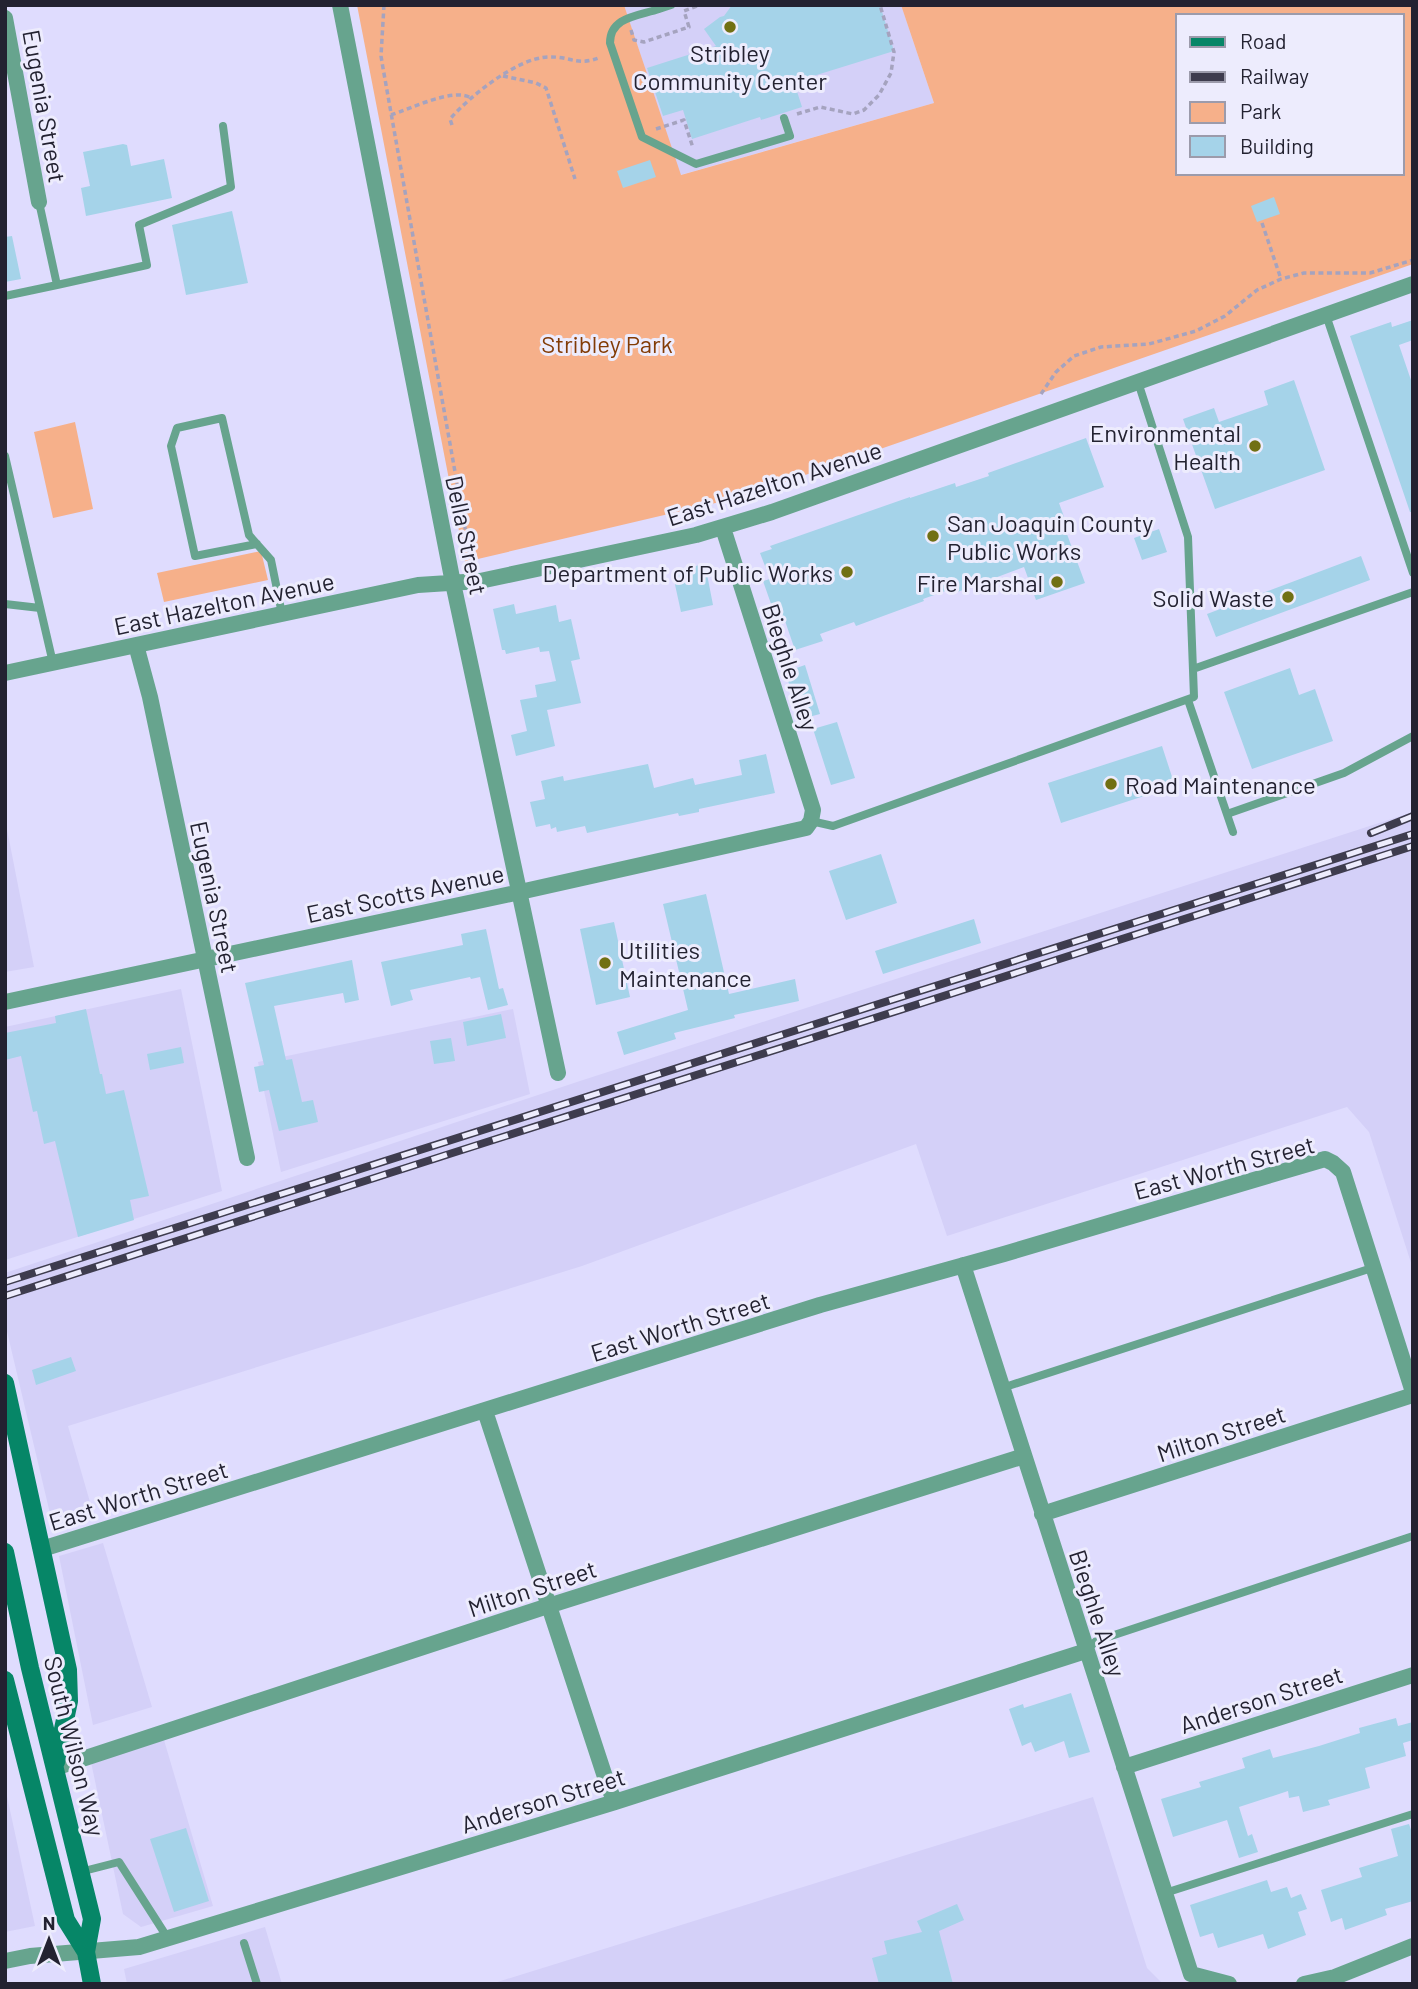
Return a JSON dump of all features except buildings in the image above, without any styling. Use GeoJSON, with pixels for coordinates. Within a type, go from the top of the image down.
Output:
{"type":"FeatureCollection","features":[{"type":"Feature","properties":{"kind":"main road"},"geometry":{"type":"LineString","coordinates":[[5,1383],[68,1670],[69,1701],[55,1768]]}},
{"type":"Feature","properties":{"kind":"main road","name":"South Wilson Way"},"geometry":{"type":"LineString","coordinates":[[5,1552],[30,1668],[92,1919],[86,1952],[92,1984]]}},
{"type":"Feature","properties":{"kind":"main road","name":"South Wilson Way"},"geometry":{"type":"LineString","coordinates":[[5,1680],[66,1920],[86,1952]]}},
{"type":"Feature","properties":{"kind":"main road"},"geometry":{"type":"LineString","coordinates":[[5,1742],[29,1775]]}},
{"type":"Feature","properties":{"kind":"street","name":"Della Street"},"geometry":{"type":"LineString","coordinates":[[340,5],[453,583],[558,1073]]}},
{"type":"Feature","properties":{"kind":"street","name":"Eugenia Street"},"geometry":{"type":"LineString","coordinates":[[5,18],[39,202]]}},
{"type":"Feature","properties":{"kind":"street","name":"East Hazelton Avenue"},"geometry":{"type":"LineString","coordinates":[[5,673],[418,585],[480,581],[696,536],[1413,284]]}},
{"type":"Feature","properties":{"kind":"street","name":"Bieghle Alley"},"geometry":{"type":"LineString","coordinates":[[723,528],[813,810],[811,821]]}},
{"type":"Feature","properties":{"kind":"street","name":"Eugenia Street"},"geometry":{"type":"LineString","coordinates":[[136,645],[150,698],[247,1158]]}},
{"type":"Feature","properties":{"kind":"street","name":"East Scotts Avenue"},"geometry":{"type":"LineString","coordinates":[[5,1002],[800,830],[811,821]]}},
{"type":"Feature","properties":{"kind":"street","name":"East Worth Street"},"geometry":{"type":"LineString","coordinates":[[42,1549],[820,1305],[1004,1254],[1314,1161],[1325,1159],[1343,1172],[1375,1267]]}},
{"type":"Feature","properties":{"kind":"street","name":"Bieghle Alley"},"geometry":{"type":"LineString","coordinates":[[963,1265],[1191,1974],[1229,1984]]}},
{"type":"Feature","properties":{"kind":"street"},"geometry":{"type":"LineString","coordinates":[[1375,1267],[1413,1393]]}},
{"type":"Feature","properties":{"kind":"street","name":"Milton Street"},"geometry":{"type":"LineString","coordinates":[[1042,1514],[1413,1393]]}},
{"type":"Feature","properties":{"kind":"street"},"geometry":{"type":"LineString","coordinates":[[485,1411],[615,1802]]}},
{"type":"Feature","properties":{"kind":"street","name":"Milton Street"},"geometry":{"type":"LineString","coordinates":[[55,1768],[548,1606],[1024,1456]]}},
{"type":"Feature","properties":{"kind":"street","name":"Anderson Street"},"geometry":{"type":"LineString","coordinates":[[5,1961],[30,1956],[139,1947],[615,1802],[1086,1651]]}},
{"type":"Feature","properties":{"kind":"street","name":"Anderson Street"},"geometry":{"type":"LineString","coordinates":[[1124,1768],[1413,1675]]}},
{"type":"Feature","properties":{"kind":"street"},"geometry":{"type":"LineString","coordinates":[[1304,1984],[1335,1977],[1413,1946]]}},
{"type":"Feature","properties":{"kind":"lane"},"geometry":{"type":"LineString","coordinates":[[671,5],[617,24],[613,27],[610,38],[640,135],[680,157],[698,163],[790,136],[784,118]]}},
{"type":"Feature","properties":{"kind":"lane"},"geometry":{"type":"LineString","coordinates":[[5,296],[148,265],[139,225],[231,187],[223,126]]}},
{"type":"Feature","properties":{"kind":"lane"},"geometry":{"type":"LineString","coordinates":[[39,202],[57,285]]}},
{"type":"Feature","properties":{"kind":"lane"},"geometry":{"type":"LineString","coordinates":[[1326,315],[1391,513],[1410,556],[1413,573]]}},
{"type":"Feature","properties":{"kind":"lane"},"geometry":{"type":"LineString","coordinates":[[811,821],[833,826],[1194,698],[1188,537],[1138,382]]}},
{"type":"Feature","properties":{"kind":"lane"},"geometry":{"type":"LineString","coordinates":[[257,544],[195,556],[171,446],[177,428],[222,418],[249,535],[257,544],[271,561],[282,614]]}},
{"type":"Feature","properties":{"kind":"lane"},"geometry":{"type":"LineString","coordinates":[[5,456],[53,663]]}},
{"type":"Feature","properties":{"kind":"lane"},"geometry":{"type":"LineString","coordinates":[[1193,669],[1413,592]]}},
{"type":"Feature","properties":{"kind":"lane"},"geometry":{"type":"LineString","coordinates":[[5,604],[40,608]]}},
{"type":"Feature","properties":{"kind":"lane"},"geometry":{"type":"LineString","coordinates":[[1188,700],[1233,832]]}},
{"type":"Feature","properties":{"kind":"lane"},"geometry":{"type":"LineString","coordinates":[[1227,814],[1344,773],[1413,736]]}},
{"type":"Feature","properties":{"kind":"lane"},"geometry":{"type":"LineString","coordinates":[[1002,1388],[1375,1267]]}},
{"type":"Feature","properties":{"kind":"lane"},"geometry":{"type":"LineString","coordinates":[[1086,1651],[1096,1641],[1413,1536]]}},
{"type":"Feature","properties":{"kind":"lane"},"geometry":{"type":"LineString","coordinates":[[1165,1893],[1413,1814]]}},
{"type":"Feature","properties":{"kind":"lane"},"geometry":{"type":"LineString","coordinates":[[80,1872],[119,1862],[167,1937]]}},
{"type":"Feature","properties":{"kind":"lane"},"geometry":{"type":"LineString","coordinates":[[244,1943],[257,1984]]}},
{"type":"Feature","properties":{"kind":"path"},"geometry":{"type":"LineString","coordinates":[[384,5],[381,56],[470,556]]}},
{"type":"Feature","properties":{"kind":"path"},"geometry":{"type":"LineString","coordinates":[[629,24],[634,40],[644,42],[689,27],[684,11],[700,5]]}},
{"type":"Feature","properties":{"kind":"path"},"geometry":{"type":"LineString","coordinates":[[784,118],[820,107],[853,114],[864,110],[879,95],[891,73],[894,52],[880,5]]}},
{"type":"Feature","properties":{"kind":"path"},"geometry":{"type":"LineString","coordinates":[[452,125],[450,119],[471,98],[512,67],[541,58],[560,58],[582,63],[613,53]]}},
{"type":"Feature","properties":{"kind":"path"},"geometry":{"type":"LineString","coordinates":[[503,76],[536,83],[546,88],[575,179]]}},
{"type":"Feature","properties":{"kind":"path"},"geometry":{"type":"LineString","coordinates":[[391,115],[452,94],[471,98]]}},
{"type":"Feature","properties":{"kind":"path"},"geometry":{"type":"LineString","coordinates":[[640,135],[684,120],[698,163]]}},
{"type":"Feature","properties":{"kind":"path"},"geometry":{"type":"LineString","coordinates":[[1262,223],[1281,279]]}},
{"type":"Feature","properties":{"kind":"path"},"geometry":{"type":"LineString","coordinates":[[1041,394],[1056,372],[1074,356],[1101,347],[1149,344],[1196,331],[1225,316],[1257,290],[1281,279],[1314,272],[1370,273],[1413,260]]}},
{"type":"Feature","properties":{"kind":"shaded area"},"geometry":{"type":"Polygon","coordinates":[[[624,5],[901,5],[934,103],[680,175],[624,5]]]}},
{"type":"Feature","properties":{"kind":"shaded area"},"geometry":{"type":"Polygon","coordinates":[[[1413,812],[1413,1269],[1369,1132],[1347,1107],[947,1236],[916,1144],[582,1266],[68,1426],[92,1509],[52,1522],[5,1323],[5,1273],[580,1081],[1413,812]]]}},
{"type":"Feature","properties":{"kind":"shaded area"},"geometry":{"type":"Polygon","coordinates":[[[5,819],[34,967],[5,972],[5,819]]]}},
{"type":"Feature","properties":{"kind":"shaded area"},"geometry":{"type":"Polygon","coordinates":[[[181,989],[222,1191],[5,1260],[5,1027],[181,989]]]}},
{"type":"Feature","properties":{"kind":"shaded area"},"geometry":{"type":"Polygon","coordinates":[[[513,1009],[530,1094],[281,1172],[258,1062],[513,1009]]]}},
{"type":"Feature","properties":{"kind":"shaded area"},"geometry":{"type":"Polygon","coordinates":[[[103,1543],[152,1707],[93,1725],[59,1556],[103,1543]]]}},
{"type":"Feature","properties":{"kind":"shaded area"},"geometry":{"type":"Polygon","coordinates":[[[164,1740],[213,1906],[141,1927],[123,1914],[91,1762],[164,1740]]]}},
{"type":"Feature","properties":{"kind":"shaded area"},"geometry":{"type":"Polygon","coordinates":[[[5,1787],[35,1926],[5,1932],[5,1787]]]}},
{"type":"Feature","properties":{"kind":"shaded area"},"geometry":{"type":"Polygon","coordinates":[[[1093,1797],[1147,1968],[1163,1984],[491,1984],[1093,1797]]]}},
{"type":"Feature","properties":{"kind":"shaded area"},"geometry":{"type":"Polygon","coordinates":[[[265,1927],[282,1984],[127,1984],[124,1969],[265,1927]]]}},
{"type":"Feature","properties":{"kind":"green space","name":"Stribley Park"},"geometry":{"type":"Polygon","coordinates":[[[357,5],[624,5],[681,175],[934,103],[901,5],[1413,5],[1413,264],[745,496],[465,562],[357,5]]]}},
{"type":"Feature","properties":{"kind":"green space"},"geometry":{"type":"Polygon","coordinates":[[[75,422],[93,509],[53,518],[34,432],[75,422]]]}},
{"type":"Feature","properties":{"kind":"green space"},"geometry":{"type":"Polygon","coordinates":[[[261,551],[268,580],[164,602],[157,573],[261,551]]]}},
{"type":"Feature","properties":{"kind":"railway"},"geometry":{"type":"LineString","coordinates":[[1371,833],[1413,816]]}},
{"type":"Feature","properties":{"kind":"railway"},"geometry":{"type":"LineString","coordinates":[[5,1282],[1413,834]]}},
{"type":"Feature","properties":{"kind":"railway"},"geometry":{"type":"LineString","coordinates":[[5,1296],[1413,846]]}},
{"type":"Feature","properties":{"kind":"place","name":"Stribley Community Center"},"geometry":{"type":"Point","coordinates":[730,27]}},
{"type":"Feature","properties":{"kind":"place","name":"Environmental Health"},"geometry":{"type":"Point","coordinates":[1255,446]}},
{"type":"Feature","properties":{"kind":"place","name":"San Joaquin County Public Works"},"geometry":{"type":"Point","coordinates":[933,536]}},
{"type":"Feature","properties":{"kind":"place","name":"Department of Public Works"},"geometry":{"type":"Point","coordinates":[847,572]}},
{"type":"Feature","properties":{"kind":"place","name":"Fire Marshal"},"geometry":{"type":"Point","coordinates":[1057,582]}},
{"type":"Feature","properties":{"kind":"place","name":"Solid Waste"},"geometry":{"type":"Point","coordinates":[1288,597]}},
{"type":"Feature","properties":{"kind":"place","name":"Road Maintenance"},"geometry":{"type":"Point","coordinates":[1111,784]}},
{"type":"Feature","properties":{"kind":"place","name":"Utilities Maintenance"},"geometry":{"type":"Point","coordinates":[605,963]}}]}
